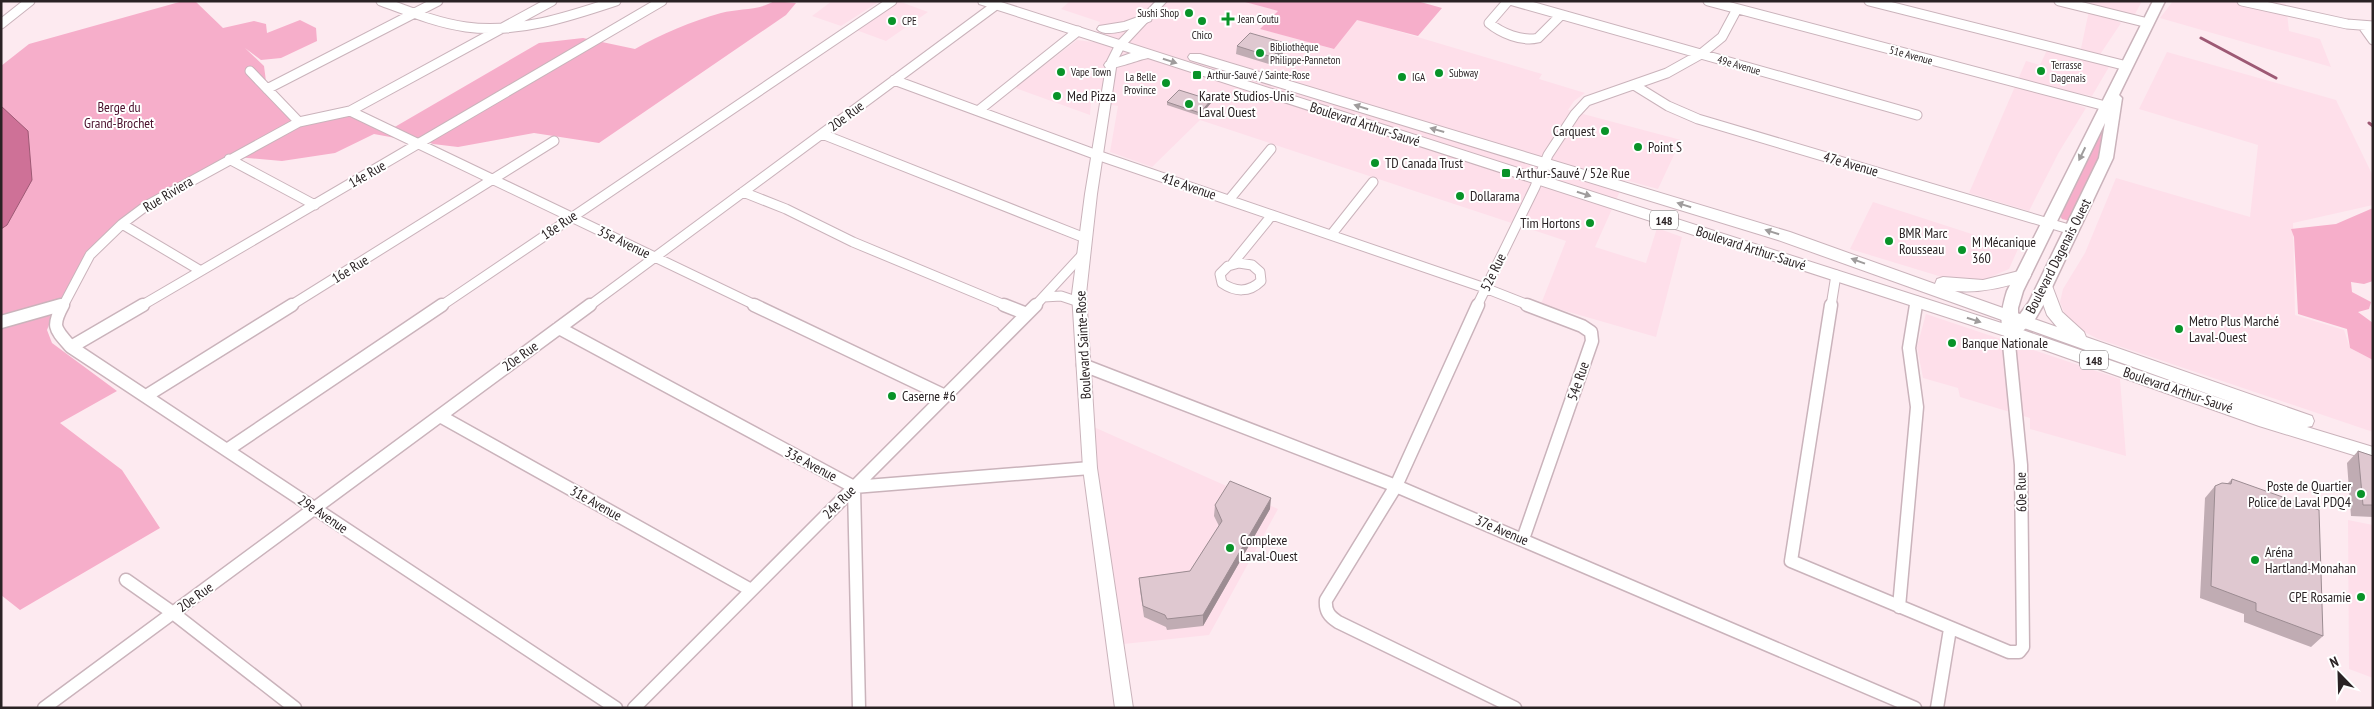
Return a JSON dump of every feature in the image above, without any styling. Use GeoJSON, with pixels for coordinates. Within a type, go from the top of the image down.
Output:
{"type":"FeatureCollection","features":[{"type":"Feature","properties":{"kind":"main road","name":"Boulevard Arthur-Sauvé"},"geometry":{"type":"LineString","coordinates":[[1012,1],[1104,29],[1151,55],[1916,301],[2015,323],[2093,346],[2373,443]]}},
{"type":"Feature","properties":{"kind":"main road","name":"Boulevard Dagenais Ouest"},"geometry":{"type":"LineString","coordinates":[[2015,323],[2011,301],[2048,223],[2110,107],[2127,66],[2160,1]]}},
{"type":"Feature","properties":{"kind":"main road","name":"Boulevard Arthur-Sauvé"},"geometry":{"type":"LineString","coordinates":[[990,3],[1078,31],[1124,41],[1544,162],[1784,236],[1902,277],[2266,421],[2373,454]]}},
{"type":"Feature","properties":{"kind":"main road"},"geometry":{"type":"LineString","coordinates":[[1104,29],[1127,26],[1146,18]]}},
{"type":"Feature","properties":{"kind":"main road"},"geometry":{"type":"LineString","coordinates":[[1111,65],[1130,57],[1151,55]]}},
{"type":"Feature","properties":{"kind":"main road","name":"Boulevard Dagenais Ouest"},"geometry":{"type":"LineString","coordinates":[[2015,323],[2045,287],[2108,150],[2110,107]]}},
{"type":"Feature","properties":{"kind":"main road"},"geometry":{"type":"LineString","coordinates":[[1902,277],[1979,288],[2004,283],[2023,275]]}},
{"type":"Feature","properties":{"kind":"main road"},"geometry":{"type":"LineString","coordinates":[[2045,287],[2052,310],[2059,320],[2093,346]]}},
{"type":"Feature","properties":{"kind":"street"},"geometry":{"type":"LineString","coordinates":[[1,24],[30,1]]}},
{"type":"Feature","properties":{"kind":"street"},"geometry":{"type":"LineString","coordinates":[[381,1],[465,27],[502,28],[562,18],[616,1]]}},
{"type":"Feature","properties":{"kind":"street"},"geometry":{"type":"LineString","coordinates":[[267,89],[438,1]]}},
{"type":"Feature","properties":{"kind":"street"},"geometry":{"type":"LineString","coordinates":[[250,70],[299,122],[350,112],[552,1]]}},
{"type":"Feature","properties":{"kind":"street","name":"14e Rue"},"geometry":{"type":"LineString","coordinates":[[71,347],[662,1]]}},
{"type":"Feature","properties":{"kind":"street","name":"18e Rue"},"geometry":{"type":"LineString","coordinates":[[227,450],[892,1]]}},
{"type":"Feature","properties":{"kind":"street","name":"Boulevard Sainte-Rose"},"geometry":{"type":"LineString","coordinates":[[1123,708],[1090,468],[1079,302],[1085,238],[1111,65],[1124,41],[1162,1]]}},
{"type":"Feature","properties":{"kind":"street"},"geometry":{"type":"LineString","coordinates":[[1508,1],[1490,23],[1494,29],[1527,39],[1537,39],[1561,15]]}},
{"type":"Feature","properties":{"kind":"street","name":"49e Avenue"},"geometry":{"type":"LineString","coordinates":[[1514,1],[1917,115]]}},
{"type":"Feature","properties":{"kind":"street","name":"51e Avenue"},"geometry":{"type":"LineString","coordinates":[[1708,1],[2110,107]]}},
{"type":"Feature","properties":{"kind":"street"},"geometry":{"type":"LineString","coordinates":[[1869,1],[2127,66]]}},
{"type":"Feature","properties":{"kind":"street"},"geometry":{"type":"LineString","coordinates":[[2060,1],[2148,23]]}},
{"type":"Feature","properties":{"kind":"street"},"geometry":{"type":"LineString","coordinates":[[2242,1],[2363,26],[2373,26]]}},
{"type":"Feature","properties":{"kind":"street","name":"20e Rue"},"geometry":{"type":"LineString","coordinates":[[44,708],[822,134],[894,80],[990,3]]}},
{"type":"Feature","properties":{"kind":"street","name":"52e Rue"},"geometry":{"type":"LineString","coordinates":[[1515,708],[1338,622],[1328,616],[1324,610],[1326,600],[1396,486],[1485,288],[1538,179],[1544,162],[1565,128],[1584,103],[1667,72],[1701,54],[1722,37],[1737,9]]}},
{"type":"Feature","properties":{"kind":"street"},"geometry":{"type":"LineString","coordinates":[[2363,26],[2373,40]]}},
{"type":"Feature","properties":{"kind":"street"},"geometry":{"type":"LineString","coordinates":[[978,111],[1078,31]]}},
{"type":"Feature","properties":{"kind":"street","name":"41e Avenue"},"geometry":{"type":"LineString","coordinates":[[894,80],[1098,155],[1485,288]]}},
{"type":"Feature","properties":{"kind":"street","name":"47e Avenue"},"geometry":{"type":"LineString","coordinates":[[1634,85],[1662,103],[1698,119],[2072,230]]}},
{"type":"Feature","properties":{"kind":"street","name":"35e Avenue"},"geometry":{"type":"LineString","coordinates":[[350,112],[945,396]]}},
{"type":"Feature","properties":{"kind":"street","name":"Rue Riviera"},"geometry":{"type":"LineString","coordinates":[[61,305],[90,255],[122,224],[146,206],[229,158],[299,122]]}},
{"type":"Feature","properties":{"kind":"street"},"geometry":{"type":"LineString","coordinates":[[822,134],[1085,238]]}},
{"type":"Feature","properties":{"kind":"street","name":"16e Rue"},"geometry":{"type":"LineString","coordinates":[[146,396],[554,140]]}},
{"type":"Feature","properties":{"kind":"street"},"geometry":{"type":"LineString","coordinates":[[1229,200],[1271,149]]}},
{"type":"Feature","properties":{"kind":"street"},"geometry":{"type":"LineString","coordinates":[[229,158],[314,205]]}},
{"type":"Feature","properties":{"kind":"street"},"geometry":{"type":"LineString","coordinates":[[1331,235],[1373,182]]}},
{"type":"Feature","properties":{"kind":"street"},"geometry":{"type":"LineString","coordinates":[[743,192],[786,209],[853,242],[1027,314]]}},
{"type":"Feature","properties":{"kind":"street"},"geometry":{"type":"LineString","coordinates":[[1233,263],[1272,214]]}},
{"type":"Feature","properties":{"kind":"street"},"geometry":{"type":"LineString","coordinates":[[122,224],[201,271]]}},
{"type":"Feature","properties":{"kind":"street","name":"24e Rue"},"geometry":{"type":"LineString","coordinates":[[634,708],[1044,297],[1083,254]]}},
{"type":"Feature","properties":{"kind":"street"},"geometry":{"type":"LineString","coordinates":[[1836,275],[1791,561],[1950,629],[1937,708]]}},
{"type":"Feature","properties":{"kind":"street","name":"54e Rue"},"geometry":{"type":"LineString","coordinates":[[1485,288],[1582,326],[1591,332],[1592,341],[1523,539]]}},
{"type":"Feature","properties":{"kind":"street"},"geometry":{"type":"LineString","coordinates":[[1044,297],[1061,296],[1079,302]]}},
{"type":"Feature","properties":{"kind":"street"},"geometry":{"type":"LineString","coordinates":[[1899,607],[1917,407],[1910,348],[1916,301]]}},
{"type":"Feature","properties":{"kind":"street"},"geometry":{"type":"LineString","coordinates":[[1,322],[61,305]]}},
{"type":"Feature","properties":{"kind":"street","name":"29e Avenue"},"geometry":{"type":"LineString","coordinates":[[61,305],[55,320],[57,332],[71,347],[616,708]]}},
{"type":"Feature","properties":{"kind":"street","name":"60e Rue"},"geometry":{"type":"LineString","coordinates":[[1950,629],[2009,652],[2020,652],[2023,646],[2021,465],[2009,340],[2015,323]]}},
{"type":"Feature","properties":{"kind":"street","name":"33e Avenue"},"geometry":{"type":"LineString","coordinates":[[559,328],[854,488],[1090,468]]}},
{"type":"Feature","properties":{"kind":"street","name":"37e Avenue"},"geometry":{"type":"LineString","coordinates":[[1083,365],[1396,486],[1915,708]]}},
{"type":"Feature","properties":{"kind":"street","name":"31e Avenue"},"geometry":{"type":"LineString","coordinates":[[440,416],[751,590]]}},
{"type":"Feature","properties":{"kind":"street"},"geometry":{"type":"LineString","coordinates":[[854,488],[859,708]]}},
{"type":"Feature","properties":{"kind":"street"},"geometry":{"type":"LineString","coordinates":[[126,580],[173,613],[295,708]]}},
{"type":"Feature","properties":{"kind":"shaded area"},"geometry":{"type":"Polygon","coordinates":[[[832,1],[880,1],[841,26],[812,16],[832,1]]]}},
{"type":"Feature","properties":{"kind":"shaded area","name":"CPE"},"geometry":{"type":"Polygon","coordinates":[[[898,1],[928,12],[886,41],[856,30],[898,1]]]}},
{"type":"Feature","properties":{"kind":"shaded area"},"geometry":{"type":"Polygon","coordinates":[[[1070,1],[1243,1],[1279,11],[1261,29],[1333,49],[1357,19],[1542,74],[1539,79],[1585,93],[1574,101],[1568,110],[1681,140],[1658,189],[1625,180],[1595,247],[1646,263],[1657,228],[1682,237],[1656,337],[1541,304],[1566,241],[1200,120],[1152,167],[1110,152],[1118,106],[1091,102],[1090,115],[1015,88],[1077,40],[1093,42],[1100,22],[1061,9],[1070,1]]]}},
{"type":"Feature","properties":{"kind":"shaded area"},"geometry":{"type":"Polygon","coordinates":[[[2091,1],[2142,1],[2135,14],[2119,11],[2113,19],[2121,23],[2095,62],[2109,67],[2092,96],[2073,92],[2070,102],[2086,108],[2059,152],[2029,211],[1969,193],[2026,61],[2040,65],[2047,50],[2079,58],[2091,1]]]}},
{"type":"Feature","properties":{"kind":"shaded area"},"geometry":{"type":"Polygon","coordinates":[[[2173,1],[2271,1],[2286,4],[2289,31],[2320,39],[2331,67],[2160,18],[2173,1]]]}},
{"type":"Feature","properties":{"kind":"shaded area"},"geometry":{"type":"Polygon","coordinates":[[[2167,52],[2336,100],[2373,176],[2373,205],[2293,223],[2295,315],[2344,330],[2350,348],[2373,360],[2373,432],[2098,339],[2081,330],[2066,317],[2060,302],[2063,289],[2085,253],[2116,178],[2250,217],[2258,145],[2139,109],[2167,52]]]}},
{"type":"Feature","properties":{"kind":"shaded area"},"geometry":{"type":"Polygon","coordinates":[[[1,106],[28,131],[32,180],[7,225],[1,229],[1,106]]]}},
{"type":"Feature","properties":{"kind":"shaded area"},"geometry":{"type":"Polygon","coordinates":[[[1873,202],[2018,249],[2009,269],[1986,279],[1967,280],[1942,277],[1850,249],[1873,202]]]}},
{"type":"Feature","properties":{"kind":"shaded area"},"geometry":{"type":"Polygon","coordinates":[[[1926,314],[2120,379],[2126,456],[2030,429],[2030,418],[1960,397],[1958,388],[1923,378],[1917,347],[1926,314]]]}},
{"type":"Feature","properties":{"kind":"shaded area"},"geometry":{"type":"Polygon","coordinates":[[[1087,424],[1278,509],[1209,635],[1114,645],[1087,424]]]}},
{"type":"Feature","properties":{"kind":"shaded area","name":"CPE Rosamie"},"geometry":{"type":"Polygon","coordinates":[[[2348,520],[2373,525],[2373,678],[2349,669],[2348,520]]]}},
{"type":"Feature","properties":{"kind":"green space","name":"Berge du Grand-Brochet"},"geometry":{"type":"Polygon","coordinates":[[[183,1],[195,1],[223,28],[254,21],[266,24],[267,33],[300,20],[316,28],[317,41],[281,58],[261,60],[245,48],[264,66],[267,89],[299,122],[348,113],[417,142],[374,134],[335,153],[282,161],[237,157],[146,206],[90,255],[54,312],[47,330],[52,343],[117,391],[60,423],[122,470],[160,528],[20,610],[1,595],[1,66],[29,44],[183,1]]]}},
{"type":"Feature","properties":{"kind":"green space"},"geometry":{"type":"Polygon","coordinates":[[[774,1],[796,3],[786,15],[599,143],[534,133],[458,147],[433,144],[393,128],[539,43],[583,38],[635,49],[666,33],[699,20],[728,11],[755,8],[774,1]]]}},
{"type":"Feature","properties":{"kind":"green space"},"geometry":{"type":"Polygon","coordinates":[[[1417,1],[1442,8],[1418,36],[1357,20],[1334,49],[1260,29],[1278,11],[1245,2],[1417,1]]]}},
{"type":"Feature","properties":{"kind":"green space"},"geometry":{"type":"Polygon","coordinates":[[[2104,123],[2106,123],[2100,157],[2070,221],[2062,219],[2059,215],[2104,123]]]}},
{"type":"Feature","properties":{"kind":"green space"},"geometry":{"type":"Polygon","coordinates":[[[2373,208],[2373,281],[2364,284],[2351,282],[2352,292],[2371,302],[2369,309],[2358,312],[2373,323],[2373,360],[2350,348],[2347,329],[2298,314],[2294,237],[2291,229],[2336,224],[2373,208]]]}},
{"type":"Feature","properties":{"kind":"building"},"geometry":{"type":"Polygon","coordinates":[[[1250,33],[1285,43],[1272,57],[1237,46],[1250,33]]]}},
{"type":"Feature","properties":{"kind":"building","name":"Karate Studios-Unis Laval Ouest"},"geometry":{"type":"Polygon","coordinates":[[[1179,90],[1211,100],[1200,113],[1167,102],[1179,90]]]}},
{"type":"Feature","properties":{"kind":"building"},"geometry":{"type":"Polygon","coordinates":[[[2358,451],[2373,456],[2373,505],[2363,505],[2358,451]]]}},
{"type":"Feature","properties":{"kind":"building","name":"Aréna Hartland-Monahan"},"geometry":{"type":"Polygon","coordinates":[[[2232,479],[2319,510],[2323,636],[2256,611],[2256,603],[2211,586],[2215,486],[2222,483],[2231,484],[2232,479]]]}},
{"type":"Feature","properties":{"kind":"building","name":"Complexe Laval-Ouest"},"geometry":{"type":"Polygon","coordinates":[[[1230,481],[1271,498],[1203,615],[1167,619],[1165,615],[1143,606],[1139,578],[1190,571],[1222,521],[1215,505],[1230,481]]]}},
{"type":"Feature","properties":{"kind":"waterway"},"geometry":{"type":"LineString","coordinates":[[2201,38],[2276,78]]}},
{"type":"Feature","properties":{"kind":"waterway"},"geometry":{"type":"LineString","coordinates":[[2369,123],[2373,126]]}},
{"type":"Feature","properties":{"kind":"place","name":"Sushi Shop"},"geometry":{"type":"Point","coordinates":[1189,13]}},
{"type":"Feature","properties":{"kind":"place","name":"Jean Coutu"},"geometry":{"type":"Point","coordinates":[1228,19]}},
{"type":"Feature","properties":{"kind":"place","name":"CPE"},"geometry":{"type":"Point","coordinates":[892,21]}},
{"type":"Feature","properties":{"kind":"place","name":"Chico"},"geometry":{"type":"Point","coordinates":[1202,21]}},
{"type":"Feature","properties":{"kind":"place","name":"Bibliothèque Philippe-Panneton"},"geometry":{"type":"Point","coordinates":[1260,53]}},
{"type":"Feature","properties":{"kind":"place","name":"Terrasse Dagenais"},"geometry":{"type":"Point","coordinates":[2041,71]}},
{"type":"Feature","properties":{"kind":"place","name":"Vape Town"},"geometry":{"type":"Point","coordinates":[1061,72]}},
{"type":"Feature","properties":{"kind":"place","name":"Subway"},"geometry":{"type":"Point","coordinates":[1439,73]}},
{"type":"Feature","properties":{"kind":"place","name":"Arthur-Sauvé / Sainte-Rose"},"geometry":{"type":"Point","coordinates":[1197,75]}},
{"type":"Feature","properties":{"kind":"place","name":"IGA"},"geometry":{"type":"Point","coordinates":[1402,77]}},
{"type":"Feature","properties":{"kind":"place","name":"La Belle Province"},"geometry":{"type":"Point","coordinates":[1166,83]}},
{"type":"Feature","properties":{"kind":"place","name":"Med Pizza"},"geometry":{"type":"Point","coordinates":[1057,96]}},
{"type":"Feature","properties":{"kind":"place","name":"Karate Studios-Unis Laval Ouest"},"geometry":{"type":"Point","coordinates":[1189,104]}},
{"type":"Feature","properties":{"kind":"place","name":"Carquest"},"geometry":{"type":"Point","coordinates":[1605,131]}},
{"type":"Feature","properties":{"kind":"place","name":"Point S"},"geometry":{"type":"Point","coordinates":[1638,147]}},
{"type":"Feature","properties":{"kind":"place","name":"TD Canada Trust"},"geometry":{"type":"Point","coordinates":[1375,163]}},
{"type":"Feature","properties":{"kind":"place","name":"Arthur-Sauvé / 52e Rue"},"geometry":{"type":"Point","coordinates":[1506,173]}},
{"type":"Feature","properties":{"kind":"place","name":"Dollarama"},"geometry":{"type":"Point","coordinates":[1460,196]}},
{"type":"Feature","properties":{"kind":"place","name":"Tim Hortons"},"geometry":{"type":"Point","coordinates":[1590,223]}},
{"type":"Feature","properties":{"kind":"place","name":"BMR Marc Rousseau"},"geometry":{"type":"Point","coordinates":[1889,241]}},
{"type":"Feature","properties":{"kind":"place","name":"M Mécanique 360"},"geometry":{"type":"Point","coordinates":[1962,250]}},
{"type":"Feature","properties":{"kind":"place","name":"Metro Plus Marché Laval-Ouest"},"geometry":{"type":"Point","coordinates":[2179,329]}},
{"type":"Feature","properties":{"kind":"place","name":"Banque Nationale"},"geometry":{"type":"Point","coordinates":[1952,343]}},
{"type":"Feature","properties":{"kind":"place","name":"Caserne #6"},"geometry":{"type":"Point","coordinates":[892,396]}},
{"type":"Feature","properties":{"kind":"place","name":"Poste de Quartier Police de Laval PDQ4"},"geometry":{"type":"Point","coordinates":[2361,494]}},
{"type":"Feature","properties":{"kind":"place","name":"Complexe Laval-Ouest"},"geometry":{"type":"Point","coordinates":[1230,548]}},
{"type":"Feature","properties":{"kind":"place","name":"Aréna Hartland-Monahan"},"geometry":{"type":"Point","coordinates":[2255,560]}},
{"type":"Feature","properties":{"kind":"place","name":"CPE Rosamie"},"geometry":{"type":"Point","coordinates":[2361,597]}}]}
